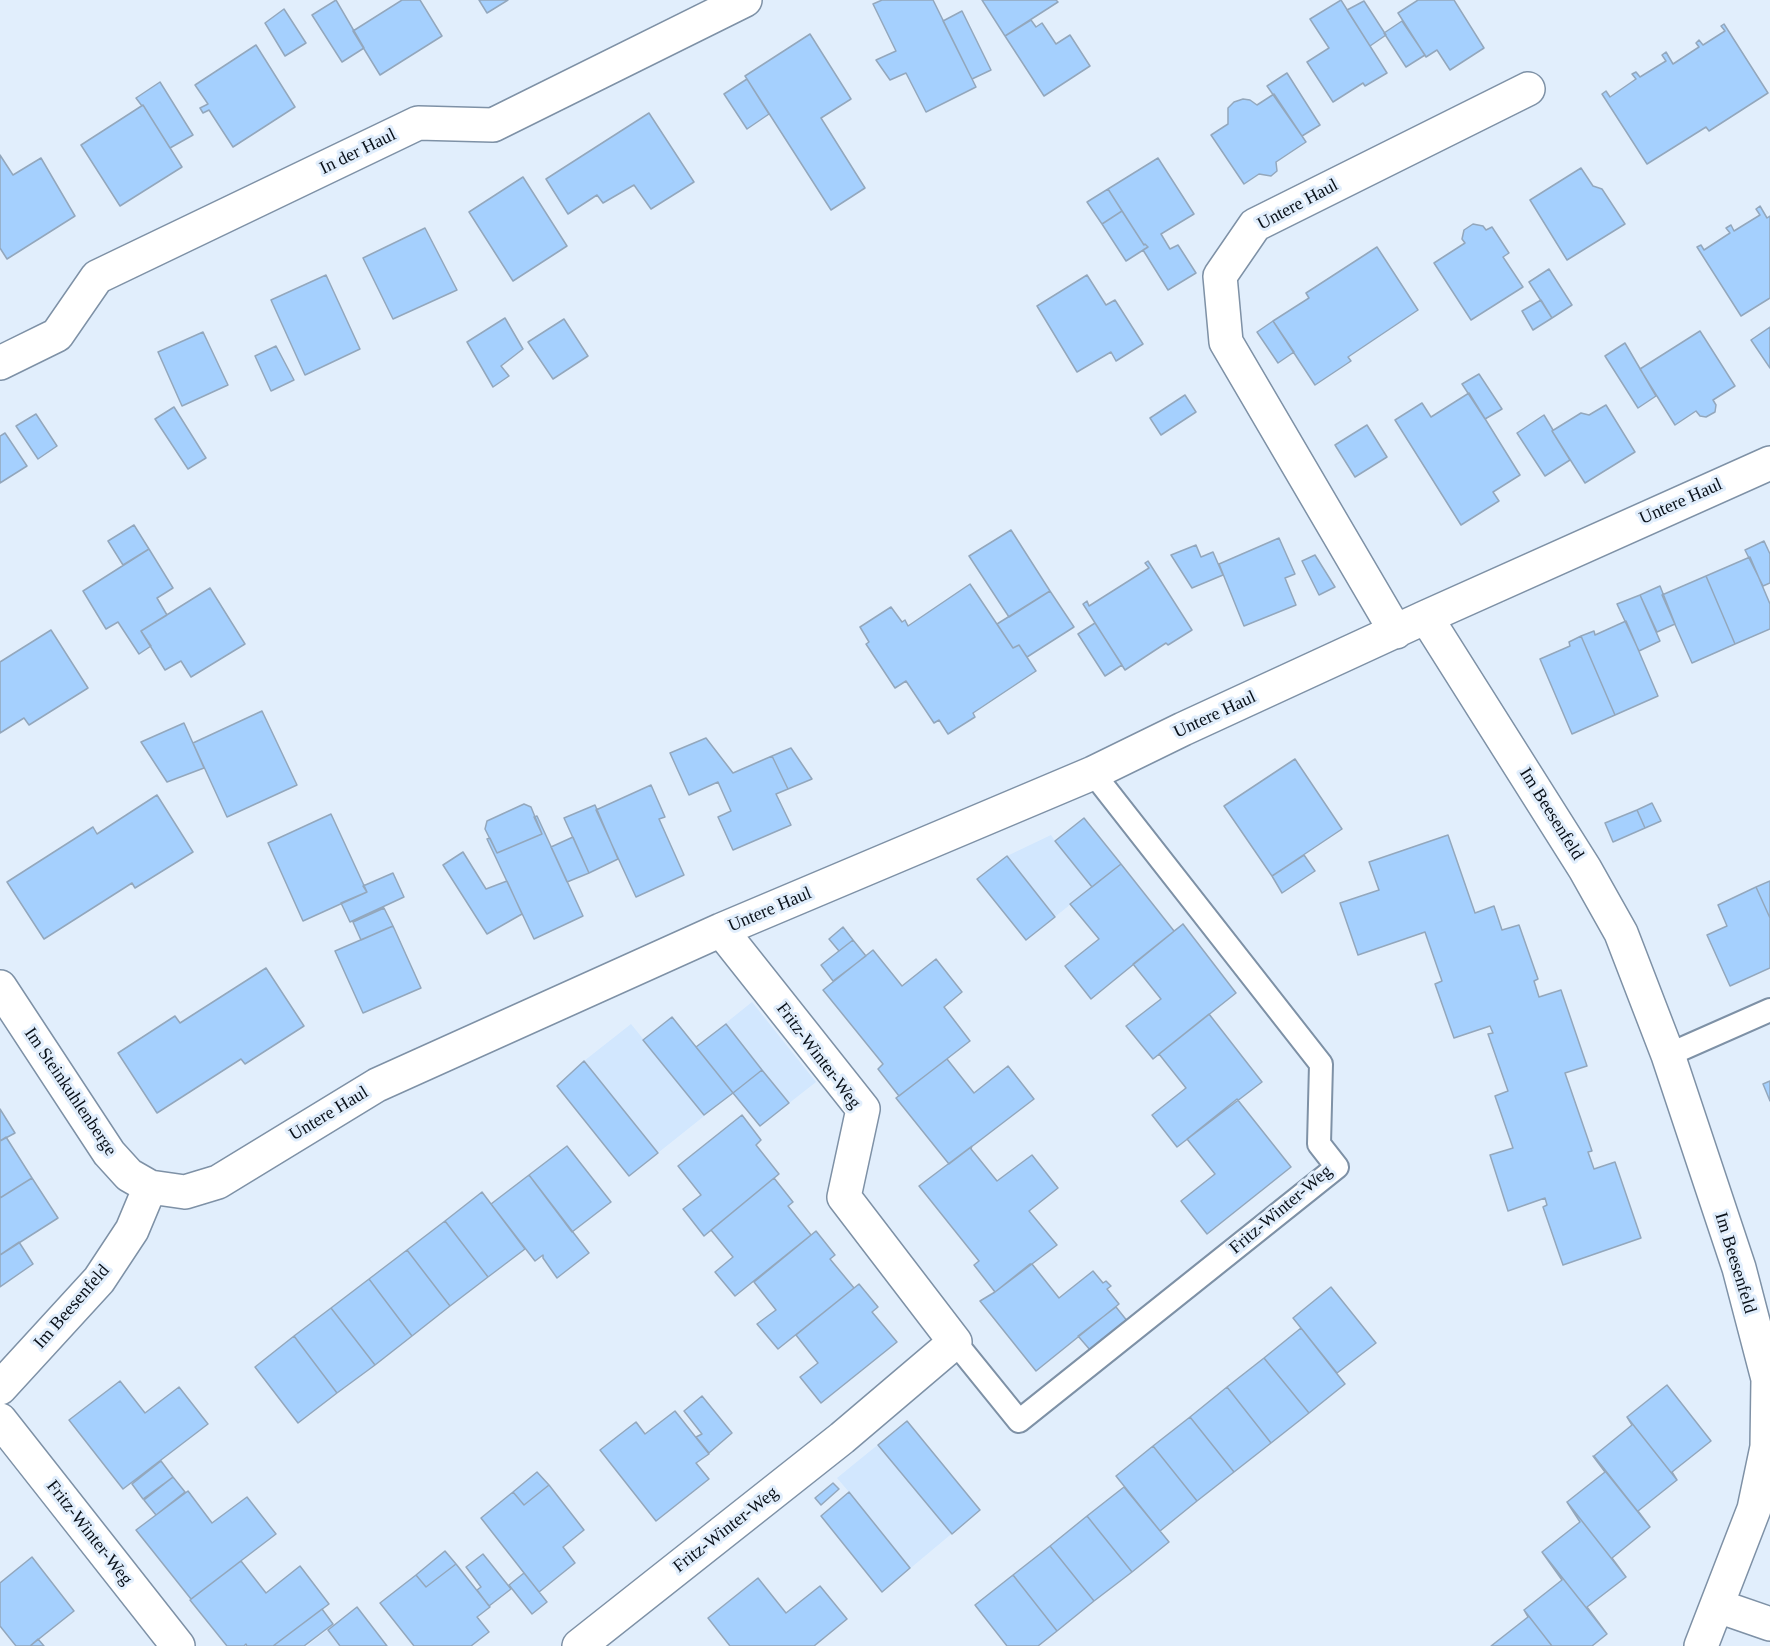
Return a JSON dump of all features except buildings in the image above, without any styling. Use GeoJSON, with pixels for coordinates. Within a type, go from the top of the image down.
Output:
{"type":"FeatureCollection","features":[{"type":"Feature","properties":{"kind":"street","name":"In der Haul"},"geometry":{"type":"LineString","coordinates":[[0,363],[57,335],[97,277],[418,123],[494,125],[745,0]]}},
{"type":"Feature","properties":{"kind":"street","name":"Untere Haul"},"geometry":{"type":"LineString","coordinates":[[1396,632],[1226,342],[1220,276],[1255,225],[1528,89]]}},
{"type":"Feature","properties":{"kind":"street","name":"Untere Haul"},"geometry":{"type":"LineString","coordinates":[[150,1187],[185,1192],[218,1182],[377,1085],[721,930],[1093,773],[1426,617],[1770,463]]}},
{"type":"Feature","properties":{"kind":"street","name":"Im Beesenfeld"},"geometry":{"type":"LineString","coordinates":[[1426,617],[1585,868],[1616,924],[1668,1055],[1739,1268],[1768,1379],[1767,1447],[1754,1509],[1701,1646]]}},
{"type":"Feature","properties":{"kind":"street","name":"Fritz-Winter-Weg"},"geometry":{"type":"LineString","coordinates":[[579,1646],[842,1438],[955,1342],[844,1197],[863,1109],[721,930]]}},
{"type":"Feature","properties":{"kind":"street","name":"Im Steinkuhlenberge"},"geometry":{"type":"LineString","coordinates":[[0,987],[109,1153],[129,1175],[150,1187]]}},
{"type":"Feature","properties":{"kind":"street","name":"Im Beesenfeld"},"geometry":{"type":"LineString","coordinates":[[0,1388],[99,1280],[132,1230],[150,1187]]}},
{"type":"Feature","properties":{"kind":"street","name":"Fritz-Winter-Weg"},"geometry":{"type":"LineString","coordinates":[[0,1420],[178,1646]]}},
{"type":"Feature","properties":{"kind":"street"},"geometry":{"type":"LineString","coordinates":[[1718,1606],[1770,1624]]}},
{"type":"Feature","properties":{"kind":"lane","name":"Fritz-Winter-Weg"},"geometry":{"type":"LineString","coordinates":[[955,1342],[1020,1421],[1337,1167],[1318,1144],[1321,1064],[1093,773]]}},
{"type":"Feature","properties":{"kind":"lane"},"geometry":{"type":"LineString","coordinates":[[1668,1055],[1770,1010]]}},
{"type":"Feature","properties":{"kind":"shaded area"},"geometry":{"type":"Polygon","coordinates":[[[1084,818],[1121,864],[1026,940],[977,879],[1007,856],[1051,835],[1055,841],[1084,818]]]}},
{"type":"Feature","properties":{"kind":"shaded area"},"geometry":{"type":"Polygon","coordinates":[[[752,1002],[816,1082],[760,1126],[733,1093],[629,1176],[557,1086],[584,1061],[631,1024],[644,1040],[672,1017],[696,1047],[752,1002]]]}},
{"type":"Feature","properties":{"kind":"shaded area"},"geometry":{"type":"Polygon","coordinates":[[[907,1421],[980,1510],[882,1592],[821,1516],[849,1492],[837,1478],[907,1421]]]}},
{"type":"Feature","properties":{"kind":"shaded area"},"geometry":{"type":"Polygon","coordinates":[[[357,1607],[387,1646],[307,1646],[357,1607]]]}}]}
